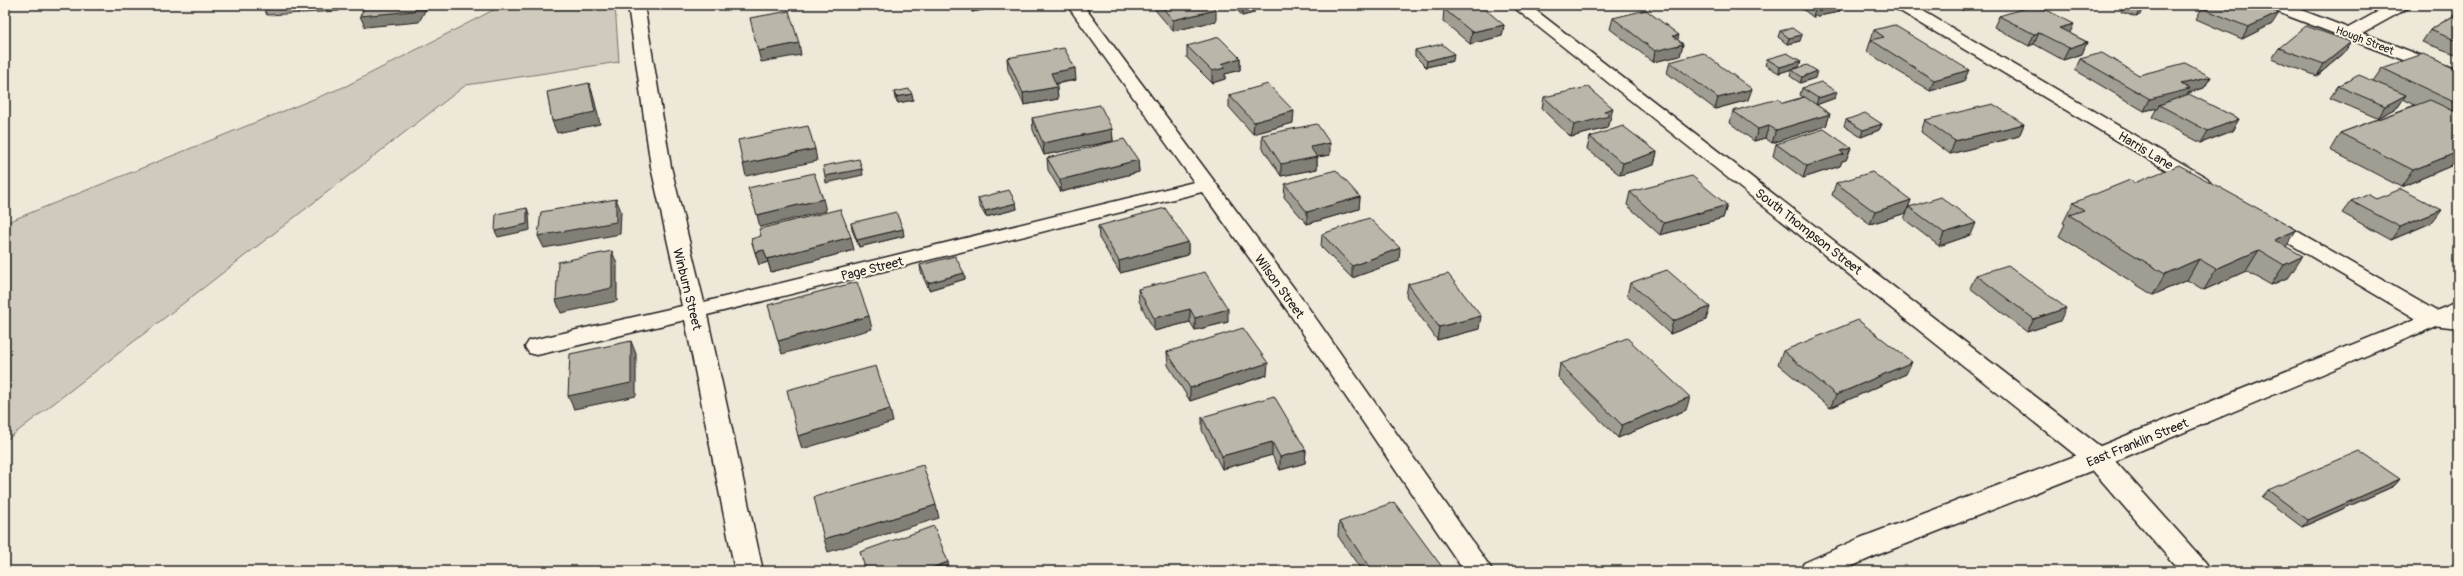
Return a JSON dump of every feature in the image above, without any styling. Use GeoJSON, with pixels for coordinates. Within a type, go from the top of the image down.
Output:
{"type":"FeatureCollection","features":[{"type":"Feature","properties":{"kind":"street","name":"Winburn Street"},"geometry":{"type":"LineString","coordinates":[[636,5],[661,167],[695,312],[749,571]]}},
{"type":"Feature","properties":{"kind":"street","name":"Wilson Street"},"geometry":{"type":"LineString","coordinates":[[1075,5],[1297,308],[1480,571]]}},
{"type":"Feature","properties":{"kind":"street","name":"South Thompson Street"},"geometry":{"type":"LineString","coordinates":[[1519,5],[2097,458],[2196,571]]}},
{"type":"Feature","properties":{"kind":"street","name":"Harris Lane"},"geometry":{"type":"LineString","coordinates":[[1901,5],[2218,192]]}},
{"type":"Feature","properties":{"kind":"street","name":"Hough Street"},"geometry":{"type":"LineString","coordinates":[[2273,5],[2458,76]]}},
{"type":"Feature","properties":{"kind":"street"},"geometry":{"type":"LineString","coordinates":[[2349,34],[2402,5]]}},
{"type":"Feature","properties":{"kind":"street","name":"Page Street"},"geometry":{"type":"LineString","coordinates":[[537,347],[695,312],[1206,185]]}},
{"type":"Feature","properties":{"kind":"street"},"geometry":{"type":"LineString","coordinates":[[2252,213],[2433,319],[2458,321]]}},
{"type":"Feature","properties":{"kind":"street","name":"East Franklin Street"},"geometry":{"type":"LineString","coordinates":[[1814,571],[1870,546],[2097,458],[2458,309]]}},
{"type":"Feature","properties":{"kind":"shaded area"},"geometry":{"type":"Polygon","coordinates":[[[503,5],[615,5],[619,62],[466,85],[5,441],[5,223],[346,86],[503,5]]]}},
{"type":"Feature","properties":{"kind":"building"},"geometry":{"type":"Polygon","coordinates":[[[366,5],[417,5],[414,11],[360,16],[366,5]]]}},
{"type":"Feature","properties":{"kind":"building"},"geometry":{"type":"Polygon","coordinates":[[[1160,5],[1211,5],[1216,10],[1173,20],[1160,5]]]}},
{"type":"Feature","properties":{"kind":"building"},"geometry":{"type":"Polygon","coordinates":[[[1252,5],[1254,7],[1242,10],[1239,6],[1252,5]]]}},
{"type":"Feature","properties":{"kind":"building"},"geometry":{"type":"Polygon","coordinates":[[[1463,5],[1480,5],[1504,25],[1472,32],[1444,9],[1463,5]]]}},
{"type":"Feature","properties":{"kind":"building"},"geometry":{"type":"Polygon","coordinates":[[[2035,5],[2074,24],[2059,28],[2087,42],[2069,48],[2039,33],[2034,34],[1999,16],[2035,5]]]}},
{"type":"Feature","properties":{"kind":"building"},"geometry":{"type":"Polygon","coordinates":[[[2137,5],[2144,8],[2139,11],[2124,6],[2137,5]]]}},
{"type":"Feature","properties":{"kind":"building"},"geometry":{"type":"Polygon","coordinates":[[[2209,5],[2259,5],[2279,13],[2248,27],[2202,8],[2209,5]]]}},
{"type":"Feature","properties":{"kind":"building"},"geometry":{"type":"Polygon","coordinates":[[[1646,10],[1679,35],[1673,36],[1683,44],[1655,51],[1613,18],[1646,10]]]}},
{"type":"Feature","properties":{"kind":"building"},"geometry":{"type":"Polygon","coordinates":[[[789,11],[799,43],[758,51],[750,18],[789,11]]]}},
{"type":"Feature","properties":{"kind":"building"},"geometry":{"type":"Polygon","coordinates":[[[2458,13],[2458,41],[2430,30],[2458,13]]]}},
{"type":"Feature","properties":{"kind":"building"},"geometry":{"type":"Polygon","coordinates":[[[1894,25],[1969,70],[1934,80],[1871,40],[1884,37],[1874,30],[1894,25]]]}},
{"type":"Feature","properties":{"kind":"building"},"geometry":{"type":"Polygon","coordinates":[[[2306,26],[2351,42],[2324,64],[2279,48],[2306,26]]]}},
{"type":"Feature","properties":{"kind":"building"},"geometry":{"type":"Polygon","coordinates":[[[1792,28],[1802,35],[1789,38],[1780,31],[1792,28]]]}},
{"type":"Feature","properties":{"kind":"building"},"geometry":{"type":"Polygon","coordinates":[[[1219,37],[1240,58],[1221,64],[1225,68],[1212,71],[1187,46],[1219,37]]]}},
{"type":"Feature","properties":{"kind":"building"},"geometry":{"type":"Polygon","coordinates":[[[1442,44],[1454,54],[1427,61],[1415,50],[1442,44]]]}},
{"type":"Feature","properties":{"kind":"building"},"geometry":{"type":"Polygon","coordinates":[[[1064,48],[1075,68],[1051,73],[1057,87],[1023,93],[1007,58],[1064,48]]]}},
{"type":"Feature","properties":{"kind":"building"},"geometry":{"type":"Polygon","coordinates":[[[1703,53],[1752,89],[1718,98],[1670,62],[1703,53]]]}},
{"type":"Feature","properties":{"kind":"building"},"geometry":{"type":"Polygon","coordinates":[[[1787,53],[1801,61],[1780,67],[1767,59],[1787,53]]]}},
{"type":"Feature","properties":{"kind":"building"},"geometry":{"type":"Polygon","coordinates":[[[2102,53],[2139,75],[2185,63],[2211,77],[2181,84],[2190,89],[2150,99],[2080,59],[2102,53]]]}},
{"type":"Feature","properties":{"kind":"building"},"geometry":{"type":"Polygon","coordinates":[[[2423,54],[2458,70],[2458,104],[2382,68],[2423,54]]]}},
{"type":"Feature","properties":{"kind":"building"},"geometry":{"type":"Polygon","coordinates":[[[1807,65],[1817,71],[1802,77],[1792,70],[1807,65]]]}},
{"type":"Feature","properties":{"kind":"building"},"geometry":{"type":"Polygon","coordinates":[[[2359,75],[2406,95],[2385,106],[2338,86],[2359,75]]]}},
{"type":"Feature","properties":{"kind":"building"},"geometry":{"type":"Polygon","coordinates":[[[1821,82],[1837,92],[1818,98],[1802,88],[1821,82]]]}},
{"type":"Feature","properties":{"kind":"building"},"geometry":{"type":"Polygon","coordinates":[[[589,83],[595,112],[552,121],[547,92],[589,83]]]}},
{"type":"Feature","properties":{"kind":"building"},"geometry":{"type":"Polygon","coordinates":[[[1268,84],[1294,111],[1254,122],[1229,95],[1268,84]]]}},
{"type":"Feature","properties":{"kind":"building"},"geometry":{"type":"Polygon","coordinates":[[[1588,87],[1613,108],[1604,111],[1609,116],[1574,125],[1544,97],[1588,87]]]}},
{"type":"Feature","properties":{"kind":"building"},"geometry":{"type":"Polygon","coordinates":[[[909,89],[912,94],[896,97],[894,92],[909,89]]]}},
{"type":"Feature","properties":{"kind":"building"},"geometry":{"type":"Polygon","coordinates":[[[2189,94],[2239,119],[2208,131],[2159,105],[2189,94]]]}},
{"type":"Feature","properties":{"kind":"building"},"geometry":{"type":"Polygon","coordinates":[[[1805,97],[1830,114],[1776,130],[1769,126],[1758,129],[1733,111],[1778,99],[1783,103],[1805,97]]]}},
{"type":"Feature","properties":{"kind":"building"},"geometry":{"type":"Polygon","coordinates":[[[2430,100],[2458,113],[2458,152],[2413,170],[2340,133],[2430,100]]]}},
{"type":"Feature","properties":{"kind":"building"},"geometry":{"type":"Polygon","coordinates":[[[1993,104],[2024,124],[1955,141],[1925,120],[1993,104]]]}},
{"type":"Feature","properties":{"kind":"building"},"geometry":{"type":"Polygon","coordinates":[[[1100,105],[1112,129],[1043,143],[1032,118],[1100,105]]]}},
{"type":"Feature","properties":{"kind":"building"},"geometry":{"type":"Polygon","coordinates":[[[1865,113],[1882,124],[1863,130],[1846,120],[1865,113]]]}},
{"type":"Feature","properties":{"kind":"building"},"geometry":{"type":"Polygon","coordinates":[[[1317,124],[1330,143],[1310,147],[1317,157],[1281,164],[1262,135],[1317,124]]]}},
{"type":"Feature","properties":{"kind":"building"},"geometry":{"type":"Polygon","coordinates":[[[808,126],[815,149],[743,164],[738,140],[808,126]]]}},
{"type":"Feature","properties":{"kind":"building"},"geometry":{"type":"Polygon","coordinates":[[[1623,126],[1657,152],[1623,163],[1590,137],[1623,126]]]}},
{"type":"Feature","properties":{"kind":"building"},"geometry":{"type":"Polygon","coordinates":[[[1824,129],[1851,148],[1840,151],[1844,154],[1807,166],[1776,144],[1824,129]]]}},
{"type":"Feature","properties":{"kind":"building"},"geometry":{"type":"Polygon","coordinates":[[[1124,139],[1138,160],[1060,180],[1047,158],[1124,139]]]}},
{"type":"Feature","properties":{"kind":"building"},"geometry":{"type":"Polygon","coordinates":[[[859,159],[862,169],[825,176],[823,166],[859,159]]]}},
{"type":"Feature","properties":{"kind":"building"},"geometry":{"type":"Polygon","coordinates":[[[2179,165],[2297,230],[2274,240],[2303,256],[2284,265],[2259,250],[2216,269],[2199,259],[2165,274],[2069,215],[2084,210],[2073,203],[2130,180],[2134,183],[2179,165]]]}},
{"type":"Feature","properties":{"kind":"building"},"geometry":{"type":"Polygon","coordinates":[[[1336,170],[1360,197],[1307,212],[1285,184],[1336,170]]]}},
{"type":"Feature","properties":{"kind":"building"},"geometry":{"type":"Polygon","coordinates":[[[1872,172],[1911,200],[1875,212],[1836,183],[1872,172]]]}},
{"type":"Feature","properties":{"kind":"building"},"geometry":{"type":"Polygon","coordinates":[[[814,173],[823,199],[757,215],[748,188],[814,173]]]}},
{"type":"Feature","properties":{"kind":"building"},"geometry":{"type":"Polygon","coordinates":[[[1692,176],[1727,205],[1664,223],[1630,192],[1692,176]]]}},
{"type":"Feature","properties":{"kind":"building"},"geometry":{"type":"Polygon","coordinates":[[[2401,189],[2442,210],[2400,227],[2351,201],[2367,194],[2376,199],[2401,189]]]}},
{"type":"Feature","properties":{"kind":"building"},"geometry":{"type":"Polygon","coordinates":[[[1009,190],[1016,203],[985,211],[978,198],[1009,190]]]}},
{"type":"Feature","properties":{"kind":"building"},"geometry":{"type":"Polygon","coordinates":[[[1941,197],[1976,223],[1944,233],[1909,207],[1941,197]]]}},
{"type":"Feature","properties":{"kind":"building"},"geometry":{"type":"Polygon","coordinates":[[[616,199],[616,222],[538,236],[541,212],[616,199]]]}},
{"type":"Feature","properties":{"kind":"building"},"geometry":{"type":"Polygon","coordinates":[[[527,208],[527,224],[495,231],[496,214],[527,208]]]}},
{"type":"Feature","properties":{"kind":"building"},"geometry":{"type":"Polygon","coordinates":[[[1165,208],[1188,242],[1119,261],[1098,226],[1165,208]]]}},
{"type":"Feature","properties":{"kind":"building"},"geometry":{"type":"Polygon","coordinates":[[[840,209],[851,237],[767,259],[764,250],[755,252],[751,239],[761,236],[759,229],[840,209]]]}},
{"type":"Feature","properties":{"kind":"building"},"geometry":{"type":"Polygon","coordinates":[[[896,212],[903,229],[857,240],[851,223],[896,212]]]}},
{"type":"Feature","properties":{"kind":"building"},"geometry":{"type":"Polygon","coordinates":[[[1369,218],[1400,248],[1352,266],[1322,234],[1369,218]]]}},
{"type":"Feature","properties":{"kind":"building"},"geometry":{"type":"Polygon","coordinates":[[[612,251],[612,288],[556,300],[558,262],[612,251]]]}},
{"type":"Feature","properties":{"kind":"building"},"geometry":{"type":"Polygon","coordinates":[[[955,256],[964,273],[928,283],[920,265],[955,256]]]}},
{"type":"Feature","properties":{"kind":"building"},"geometry":{"type":"Polygon","coordinates":[[[2008,265],[2066,308],[2034,319],[1976,275],[2008,265]]]}},
{"type":"Feature","properties":{"kind":"building"},"geometry":{"type":"Polygon","coordinates":[[[1667,270],[1710,307],[1673,321],[1630,283],[1667,270]]]}},
{"type":"Feature","properties":{"kind":"building"},"geometry":{"type":"Polygon","coordinates":[[[1205,272],[1228,309],[1195,318],[1190,309],[1154,318],[1138,289],[1205,272]]]}},
{"type":"Feature","properties":{"kind":"building"},"geometry":{"type":"Polygon","coordinates":[[[1448,274],[1481,316],[1439,327],[1408,284],[1448,274]]]}},
{"type":"Feature","properties":{"kind":"building"},"geometry":{"type":"Polygon","coordinates":[[[857,282],[869,316],[778,341],[768,305],[857,282]]]}},
{"type":"Feature","properties":{"kind":"building"},"geometry":{"type":"Polygon","coordinates":[[[1858,320],[1912,362],[1836,395],[1783,351],[1858,320]]]}},
{"type":"Feature","properties":{"kind":"building"},"geometry":{"type":"Polygon","coordinates":[[[1243,328],[1268,363],[1190,388],[1167,352],[1243,328]]]}},
{"type":"Feature","properties":{"kind":"building"},"geometry":{"type":"Polygon","coordinates":[[[1627,338],[1690,397],[1622,425],[1560,364],[1627,338]]]}},
{"type":"Feature","properties":{"kind":"building"},"geometry":{"type":"Polygon","coordinates":[[[631,341],[631,383],[568,396],[570,354],[631,341]]]}},
{"type":"Feature","properties":{"kind":"building"},"geometry":{"type":"Polygon","coordinates":[[[876,366],[890,409],[798,436],[787,390],[876,366]]]}},
{"type":"Feature","properties":{"kind":"building"},"geometry":{"type":"Polygon","coordinates":[[[1274,396],[1306,450],[1280,457],[1272,442],[1222,456],[1202,417],[1274,396]]]}},
{"type":"Feature","properties":{"kind":"building"},"geometry":{"type":"Polygon","coordinates":[[[2359,451],[2400,479],[2308,520],[2268,490],[2359,451]]]}},
{"type":"Feature","properties":{"kind":"building"},"geometry":{"type":"Polygon","coordinates":[[[923,465],[936,505],[824,539],[814,497],[923,465]]]}},
{"type":"Feature","properties":{"kind":"building"},"geometry":{"type":"Polygon","coordinates":[[[1394,502],[1445,571],[1372,571],[1339,522],[1394,502]]]}},
{"type":"Feature","properties":{"kind":"building"},"geometry":{"type":"Polygon","coordinates":[[[934,526],[948,562],[923,571],[866,571],[860,552],[934,526]]]}},
{"type":"Feature","properties":{"kind":"building"},"geometry":{"type":"Polygon","coordinates":[[[2458,567],[2458,571],[2451,571],[2458,567]]]}}]}
